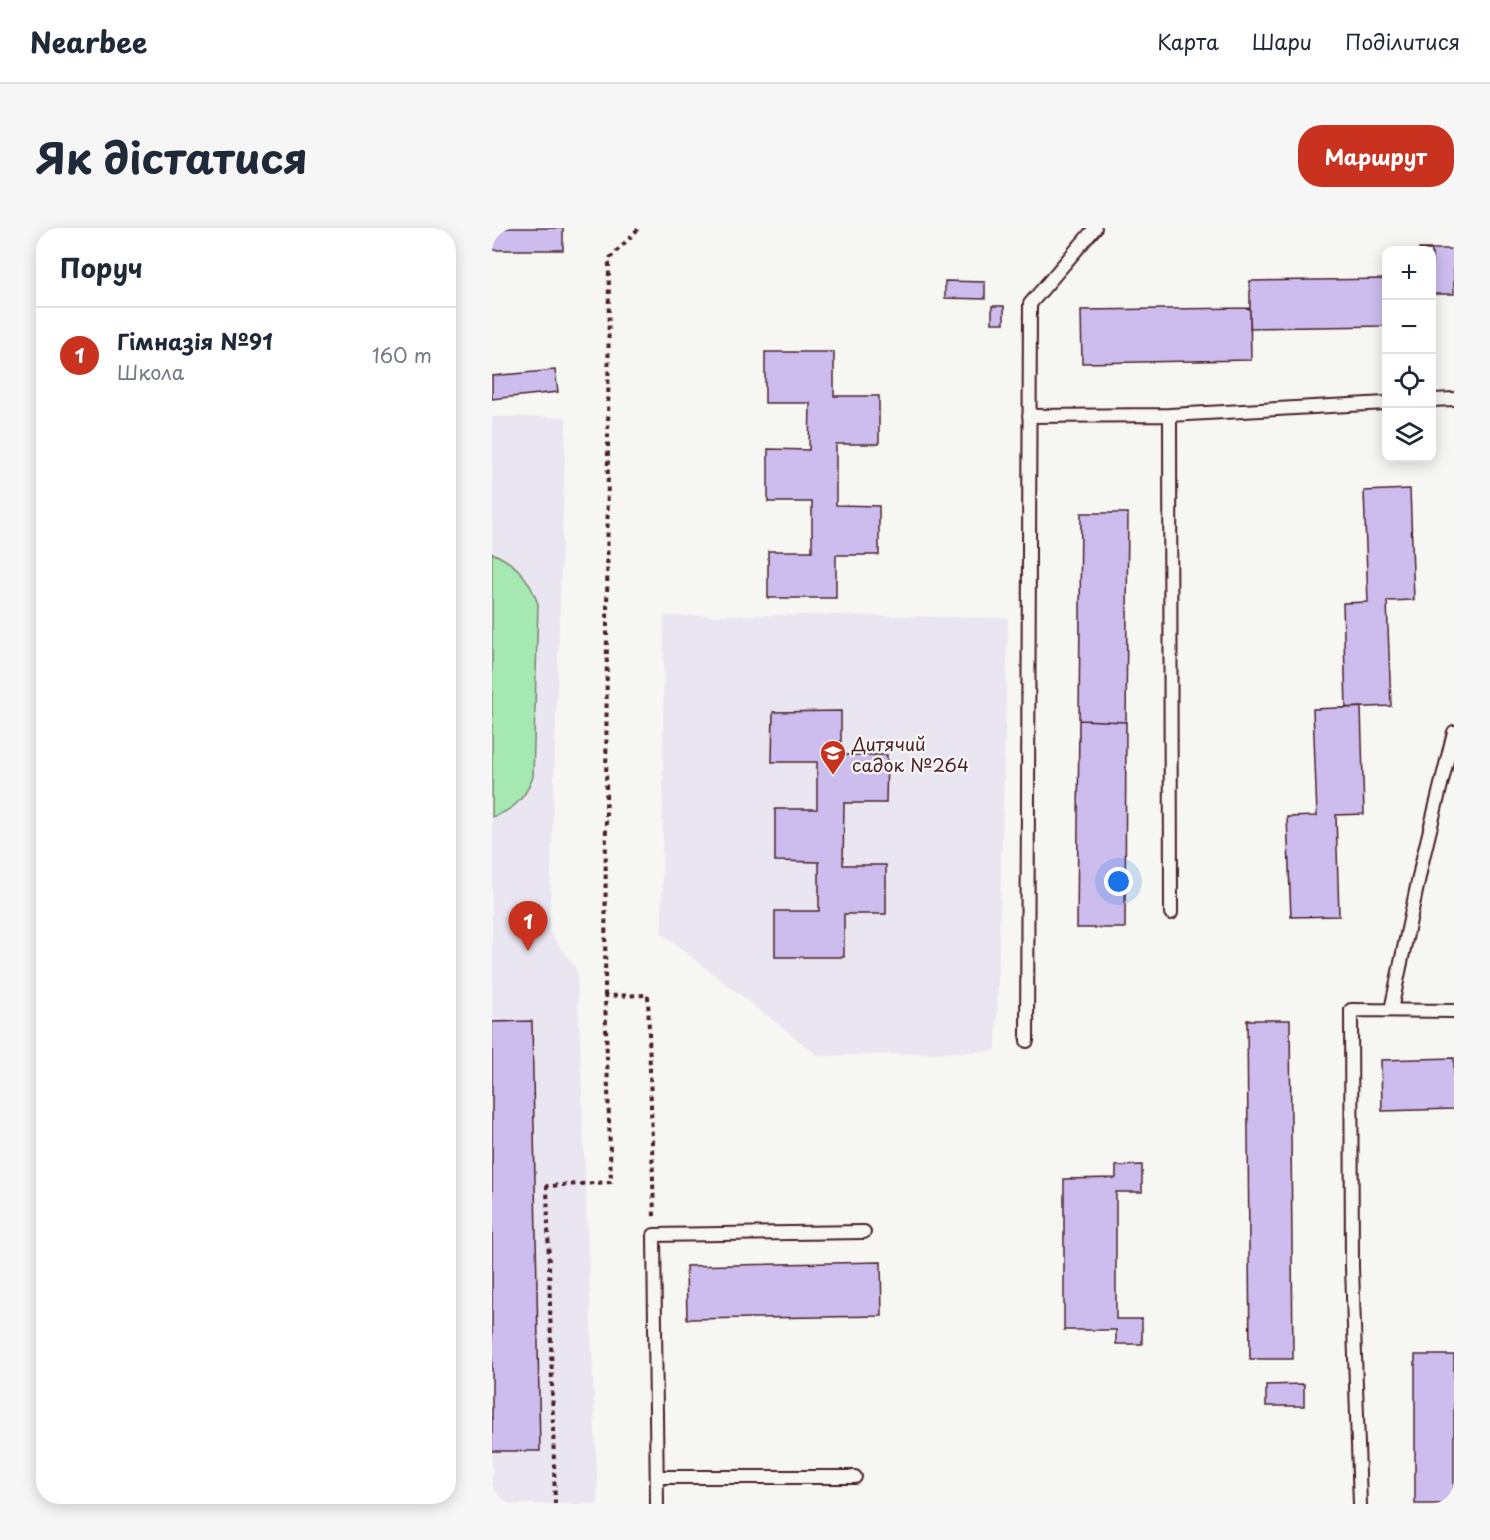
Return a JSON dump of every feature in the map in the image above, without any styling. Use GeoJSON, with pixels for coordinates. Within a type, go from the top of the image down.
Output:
{"type":"FeatureCollection","features":[{"type":"Feature","properties":{"kind":"lane"},"geometry":{"type":"LineString","coordinates":[[1027,1041],[1029,304],[1095,228]]}},
{"type":"Feature","properties":{"kind":"lane"},"geometry":{"type":"LineString","coordinates":[[1436,400],[1454,399]]}},
{"type":"Feature","properties":{"kind":"lane"},"geometry":{"type":"LineString","coordinates":[[1029,416],[1170,415],[1382,403]]}},
{"type":"Feature","properties":{"kind":"lane"},"geometry":{"type":"LineString","coordinates":[[1170,415],[1171,913]]}},
{"type":"Feature","properties":{"kind":"lane"},"geometry":{"type":"LineString","coordinates":[[1391,1010],[1423,858],[1454,732]]}},
{"type":"Feature","properties":{"kind":"lane"},"geometry":{"type":"LineString","coordinates":[[1360,1504],[1352,1267],[1351,1010],[1454,1011]]}},
{"type":"Feature","properties":{"kind":"lane"},"geometry":{"type":"LineString","coordinates":[[657,1504],[654,1235],[864,1232]]}},
{"type":"Feature","properties":{"kind":"lane"},"geometry":{"type":"LineString","coordinates":[[657,1477],[855,1476]]}},
{"type":"Feature","properties":{"kind":"path"},"geometry":{"type":"LineString","coordinates":[[555,1504],[547,1186],[611,1182],[605,996],[609,259],[639,228]]}},
{"type":"Feature","properties":{"kind":"path"},"geometry":{"type":"LineString","coordinates":[[605,996],[648,994],[654,1235]]}},
{"type":"Feature","properties":{"kind":"shaded area"},"geometry":{"type":"Polygon","coordinates":[[[492,417],[566,417],[549,932],[577,970],[598,1504],[492,1504],[492,417]]]}},
{"type":"Feature","properties":{"kind":"shaded area","name":"Дитячий садок №264"},"geometry":{"type":"Polygon","coordinates":[[[824,615],[1008,618],[996,1051],[819,1056],[662,934],[664,616],[824,615]]]}},
{"type":"Feature","properties":{"kind":"green space"},"geometry":{"type":"Polygon","coordinates":[[[492,553],[521,573],[531,587],[538,604],[533,777],[526,791],[513,807],[492,817],[492,553]]]}},
{"type":"Feature","properties":{"kind":"building"},"geometry":{"type":"Polygon","coordinates":[[[492,228],[563,228],[563,250],[492,250],[492,228]]]}},
{"type":"Feature","properties":{"kind":"building"},"geometry":{"type":"Polygon","coordinates":[[[1436,249],[1454,249],[1454,294],[1436,294],[1436,249]]]}},
{"type":"Feature","properties":{"kind":"building"},"geometry":{"type":"Polygon","coordinates":[[[1382,279],[1382,326],[1250,328],[1250,281],[1382,279]]]}},
{"type":"Feature","properties":{"kind":"building"},"geometry":{"type":"Polygon","coordinates":[[[945,281],[985,282],[985,299],[945,298],[945,281]]]}},
{"type":"Feature","properties":{"kind":"building"},"geometry":{"type":"Polygon","coordinates":[[[992,306],[1004,306],[1004,323],[992,323],[992,306]]]}},
{"type":"Feature","properties":{"kind":"building"},"geometry":{"type":"Polygon","coordinates":[[[1250,308],[1251,360],[1082,363],[1081,310],[1250,308]]]}},
{"type":"Feature","properties":{"kind":"building"},"geometry":{"type":"Polygon","coordinates":[[[765,352],[834,352],[834,396],[879,396],[879,444],[836,444],[836,505],[879,506],[879,555],[836,555],[836,598],[768,598],[768,551],[812,551],[812,502],[768,502],[768,449],[809,450],[810,403],[765,403],[765,352]]]}},
{"type":"Feature","properties":{"kind":"building"},"geometry":{"type":"Polygon","coordinates":[[[555,370],[558,392],[492,399],[492,376],[555,370]]]}},
{"type":"Feature","properties":{"kind":"building"},"geometry":{"type":"Polygon","coordinates":[[[1410,489],[1414,600],[1387,601],[1391,706],[1346,708],[1343,603],[1368,602],[1364,491],[1410,489]]]}},
{"type":"Feature","properties":{"kind":"building"},"geometry":{"type":"Polygon","coordinates":[[[1081,513],[1128,513],[1126,722],[1079,720],[1081,513]]]}},
{"type":"Feature","properties":{"kind":"building"},"geometry":{"type":"Polygon","coordinates":[[[1361,707],[1364,814],[1336,815],[1339,916],[1291,917],[1287,817],[1317,816],[1313,709],[1361,707]]]}},
{"type":"Feature","properties":{"kind":"building"},"geometry":{"type":"Polygon","coordinates":[[[841,711],[841,755],[887,755],[886,803],[844,803],[843,865],[886,865],[886,914],[844,914],[844,957],[775,957],[775,911],[819,911],[819,862],[775,861],[775,809],[817,809],[817,762],[772,762],[773,712],[841,711]]]}},
{"type":"Feature","properties":{"kind":"building"},"geometry":{"type":"Polygon","coordinates":[[[1079,720],[1126,722],[1125,928],[1077,928],[1079,720]]]}},
{"type":"Feature","properties":{"kind":"building"},"geometry":{"type":"Polygon","coordinates":[[[1247,1020],[1290,1020],[1293,1359],[1250,1359],[1247,1020]]]}},
{"type":"Feature","properties":{"kind":"building"},"geometry":{"type":"Polygon","coordinates":[[[532,1021],[540,1451],[492,1451],[492,1022],[532,1021]]]}},
{"type":"Feature","properties":{"kind":"building"},"geometry":{"type":"Polygon","coordinates":[[[1454,1058],[1454,1109],[1382,1111],[1381,1060],[1454,1058]]]}},
{"type":"Feature","properties":{"kind":"building"},"geometry":{"type":"Polygon","coordinates":[[[1142,1165],[1142,1192],[1116,1192],[1116,1319],[1142,1319],[1142,1344],[1116,1344],[1116,1330],[1064,1330],[1064,1179],[1116,1178],[1116,1166],[1142,1165]]]}},
{"type":"Feature","properties":{"kind":"building"},"geometry":{"type":"Polygon","coordinates":[[[881,1262],[882,1316],[687,1319],[686,1266],[881,1262]]]}},
{"type":"Feature","properties":{"kind":"building"},"geometry":{"type":"Polygon","coordinates":[[[1415,1355],[1454,1355],[1454,1504],[1415,1504],[1415,1355]]]}},
{"type":"Feature","properties":{"kind":"building"},"geometry":{"type":"Polygon","coordinates":[[[1304,1384],[1304,1406],[1266,1406],[1266,1385],[1304,1384]]]}},
{"type":"Feature","properties":{"kind":"place","name":"Дитячий садок №264"},"geometry":{"type":"Point","coordinates":[833,776]}},
{"type":"Feature","properties":{"kind":"place","name":"Гімназія №91"},"geometry":{"type":"Point","coordinates":[528,951]}}]}
